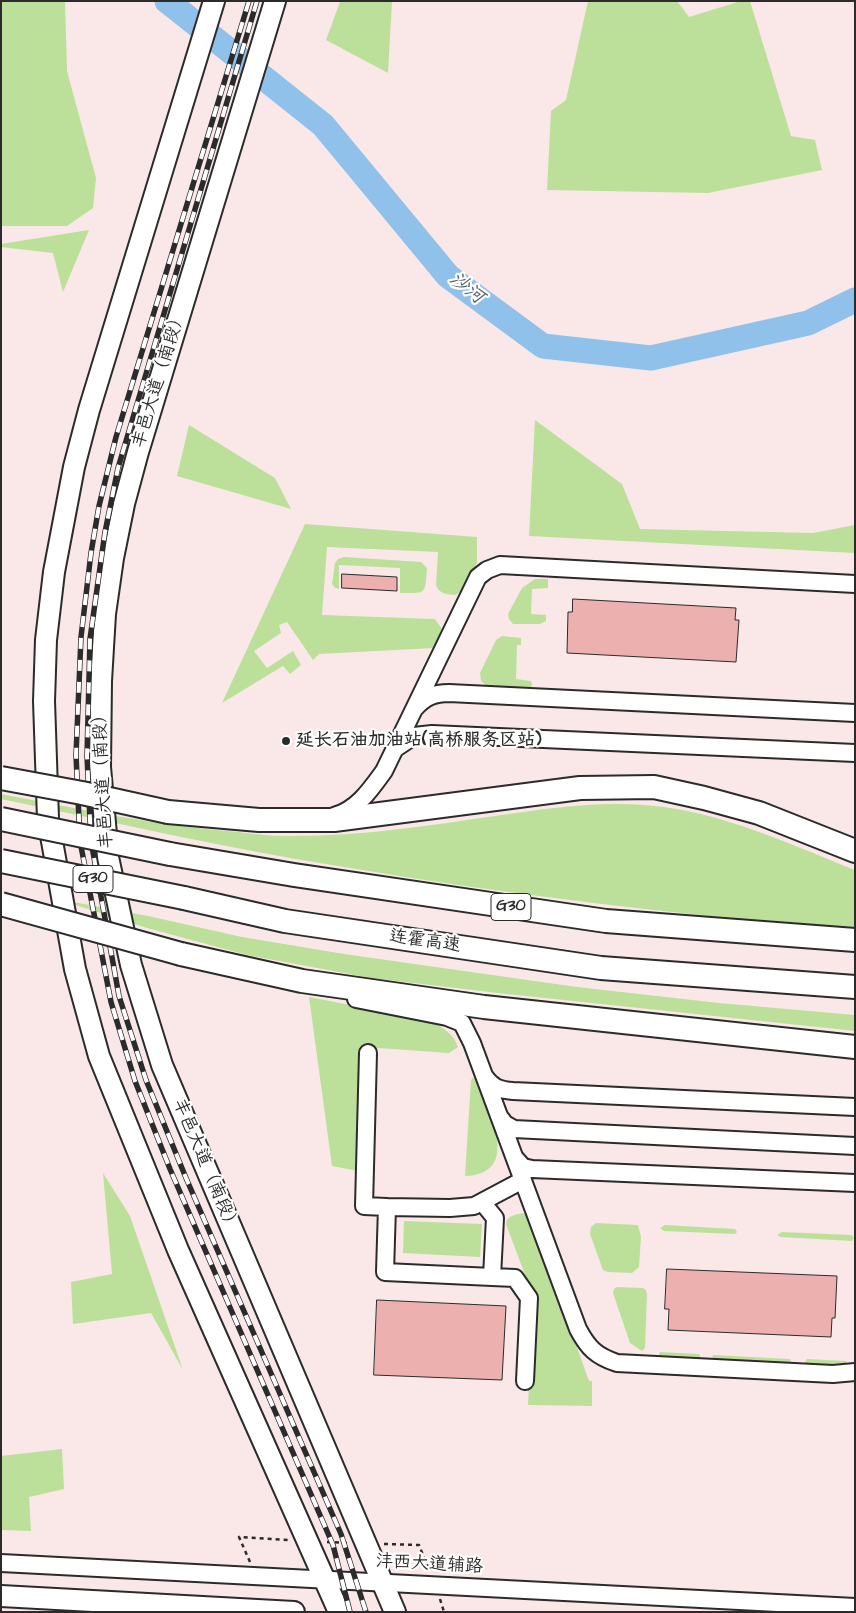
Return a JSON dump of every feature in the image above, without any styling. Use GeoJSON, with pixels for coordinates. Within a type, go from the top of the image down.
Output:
{"type":"FeatureCollection","features":[{"type":"Feature","properties":{"kind":"highway"},"geometry":{"type":"LineString","coordinates":[[1,778],[168,812],[259,820],[334,820],[580,788],[654,787],[759,813],[855,851]]}},
{"type":"Feature","properties":{"kind":"highway","name":"G30"},"geometry":{"type":"LineString","coordinates":[[1,819],[170,854],[294,875],[606,921],[855,940]]}},
{"type":"Feature","properties":{"kind":"highway","name":"连霍高速"},"geometry":{"type":"LineString","coordinates":[[1,861],[184,898],[285,921],[601,968],[855,987]]}},
{"type":"Feature","properties":{"kind":"highway"},"geometry":{"type":"LineString","coordinates":[[1,904],[181,954],[302,981],[484,1007],[855,1047]]}},
{"type":"Feature","properties":{"kind":"main road"},"geometry":{"type":"LineString","coordinates":[[214,1],[86,420],[74,466],[54,572],[46,640],[44,701],[48,819],[74,969],[99,1056],[178,1250],[339,1612]]}},
{"type":"Feature","properties":{"kind":"main road","name":"丰邑大道（南段）"},"geometry":{"type":"LineString","coordinates":[[275,1],[189,280],[126,496],[113,558],[105,614],[101,681],[100,766],[108,857],[131,965],[162,1065],[395,1612]]}},
{"type":"Feature","properties":{"kind":"main road"},"geometry":{"type":"LineString","coordinates":[[1,1596],[294,1612]]}},
{"type":"Feature","properties":{"kind":"street"},"geometry":{"type":"LineString","coordinates":[[318,820],[341,814],[370,792],[396,748],[478,577],[487,570],[500,565],[854,587]]}},
{"type":"Feature","properties":{"kind":"street"},"geometry":{"type":"LineString","coordinates":[[414,709],[424,699],[437,693],[449,693],[855,713]]}},
{"type":"Feature","properties":{"kind":"street"},"geometry":{"type":"LineString","coordinates":[[396,748],[414,736],[432,734],[855,754]]}},
{"type":"Feature","properties":{"kind":"street"},"geometry":{"type":"LineString","coordinates":[[273,974],[295,985],[447,1017],[462,1023],[472,1043],[578,1329],[586,1343],[604,1358],[617,1362],[833,1374],[855,1372]]}},
{"type":"Feature","properties":{"kind":"street"},"geometry":{"type":"LineString","coordinates":[[368,1053],[364,1206],[450,1208],[474,1206],[523,1180]]}},
{"type":"Feature","properties":{"kind":"street"},"geometry":{"type":"LineString","coordinates":[[484,1075],[491,1085],[500,1090],[855,1107]]}},
{"type":"Feature","properties":{"kind":"street"},"geometry":{"type":"LineString","coordinates":[[499,1116],[505,1124],[514,1129],[855,1146]]}},
{"type":"Feature","properties":{"kind":"street"},"geometry":{"type":"LineString","coordinates":[[514,1158],[523,1167],[532,1169],[855,1183]]}},
{"type":"Feature","properties":{"kind":"street"},"geometry":{"type":"LineString","coordinates":[[482,1202],[495,1218],[492,1277]]}},
{"type":"Feature","properties":{"kind":"street"},"geometry":{"type":"LineString","coordinates":[[387,1207],[385,1272],[515,1278],[529,1298],[525,1381]]}},
{"type":"Feature","properties":{"kind":"street","name":"沣西大道辅路"},"geometry":{"type":"LineString","coordinates":[[1,1563],[855,1607]]}},
{"type":"Feature","properties":{"kind":"green space"},"geometry":{"type":"Polygon","coordinates":[[[1,1],[65,1],[67,71],[96,178],[93,208],[67,226],[1,226],[1,1]]]}},
{"type":"Feature","properties":{"kind":"green space"},"geometry":{"type":"Polygon","coordinates":[[[392,1],[388,73],[326,40],[340,2],[392,1]]]}},
{"type":"Feature","properties":{"kind":"green space"},"geometry":{"type":"Polygon","coordinates":[[[588,1],[677,1],[689,17],[741,1],[750,1],[791,136],[815,140],[822,170],[708,193],[547,190],[551,111],[566,100],[588,1]]]}},
{"type":"Feature","properties":{"kind":"green space"},"geometry":{"type":"Polygon","coordinates":[[[89,230],[63,292],[53,253],[1,247],[1,244],[89,230]]]}},
{"type":"Feature","properties":{"kind":"green space"},"geometry":{"type":"Polygon","coordinates":[[[535,420],[622,484],[640,529],[813,533],[855,525],[855,553],[529,536],[535,420]]]}},
{"type":"Feature","properties":{"kind":"green space"},"geometry":{"type":"Polygon","coordinates":[[[189,425],[275,478],[291,509],[177,476],[189,425]]]}},
{"type":"Feature","properties":{"kind":"green space"},"geometry":{"type":"Polygon","coordinates":[[[305,524],[477,537],[477,563],[462,591],[452,595],[441,592],[436,585],[438,552],[327,547],[322,615],[435,619],[442,629],[434,648],[319,654],[313,660],[287,622],[279,625],[281,633],[254,651],[267,668],[293,651],[301,665],[290,674],[283,666],[222,703],[305,524]]]}},
{"type":"Feature","properties":{"kind":"green space"},"geometry":{"type":"Polygon","coordinates":[[[344,557],[421,562],[427,568],[425,588],[423,591],[415,593],[400,593],[400,568],[339,565],[339,589],[335,588],[332,584],[335,563],[338,559],[344,557]]]}},
{"type":"Feature","properties":{"kind":"green space"},"geometry":{"type":"Polygon","coordinates":[[[535,579],[548,579],[548,588],[532,589],[531,614],[546,615],[546,621],[540,624],[513,624],[508,614],[522,588],[535,579]]]}},
{"type":"Feature","properties":{"kind":"green space"},"geometry":{"type":"Polygon","coordinates":[[[502,636],[521,638],[521,645],[517,645],[516,679],[531,681],[530,689],[487,686],[481,681],[480,673],[496,640],[502,636]]]}},
{"type":"Feature","properties":{"kind":"green space"},"geometry":{"type":"Polygon","coordinates":[[[1,794],[149,821],[280,836],[338,835],[391,830],[586,805],[632,804],[677,809],[745,827],[855,870],[855,930],[725,918],[596,903],[402,876],[296,859],[169,834],[1,799],[1,794]]]}},
{"type":"Feature","properties":{"kind":"green space"},"geometry":{"type":"Polygon","coordinates":[[[57,899],[148,916],[242,937],[344,954],[577,987],[719,1003],[855,1015],[855,1031],[371,978],[247,955],[147,928],[57,899]]]}},
{"type":"Feature","properties":{"kind":"green space"},"geometry":{"type":"Polygon","coordinates":[[[309,997],[432,1021],[451,1035],[458,1047],[449,1053],[364,1047],[358,1171],[332,1166],[309,997]]]}},
{"type":"Feature","properties":{"kind":"green space"},"geometry":{"type":"Polygon","coordinates":[[[474,1077],[493,1122],[497,1138],[497,1152],[493,1164],[483,1172],[465,1176],[471,1080],[474,1077]]]}},
{"type":"Feature","properties":{"kind":"green space"},"geometry":{"type":"Polygon","coordinates":[[[103,1173],[130,1216],[183,1370],[151,1313],[73,1324],[71,1282],[112,1274],[103,1173]]]}},
{"type":"Feature","properties":{"kind":"green space"},"geometry":{"type":"Polygon","coordinates":[[[523,1213],[531,1219],[589,1381],[592,1381],[592,1406],[528,1405],[533,1296],[506,1224],[510,1217],[523,1213]]]}},
{"type":"Feature","properties":{"kind":"green space"},"geometry":{"type":"Polygon","coordinates":[[[404,1221],[482,1224],[480,1257],[403,1253],[404,1221]]]}},
{"type":"Feature","properties":{"kind":"green space"},"geometry":{"type":"Polygon","coordinates":[[[596,1223],[638,1225],[641,1237],[639,1267],[632,1273],[603,1270],[590,1234],[591,1227],[596,1223]]]}},
{"type":"Feature","properties":{"kind":"green space"},"geometry":{"type":"Polygon","coordinates":[[[665,1225],[735,1229],[737,1232],[735,1234],[664,1231],[660,1228],[665,1225]]]}},
{"type":"Feature","properties":{"kind":"green space"},"geometry":{"type":"Polygon","coordinates":[[[782,1232],[852,1235],[854,1238],[852,1241],[781,1237],[777,1235],[782,1232]]]}},
{"type":"Feature","properties":{"kind":"green space"},"geometry":{"type":"Polygon","coordinates":[[[617,1287],[643,1288],[646,1290],[645,1348],[642,1351],[630,1343],[613,1293],[617,1287]]]}},
{"type":"Feature","properties":{"kind":"green space"},"geometry":{"type":"Polygon","coordinates":[[[660,1352],[699,1354],[701,1358],[700,1360],[658,1357],[660,1352]]]}},
{"type":"Feature","properties":{"kind":"green space"},"geometry":{"type":"Polygon","coordinates":[[[713,1355],[790,1359],[791,1362],[790,1364],[713,1360],[713,1355]]]}},
{"type":"Feature","properties":{"kind":"green space"},"geometry":{"type":"Polygon","coordinates":[[[807,1359],[846,1361],[848,1365],[847,1367],[806,1366],[805,1362],[807,1359]]]}},
{"type":"Feature","properties":{"kind":"green space"},"geometry":{"type":"Polygon","coordinates":[[[62,1449],[64,1489],[29,1497],[31,1531],[1,1530],[1,1456],[62,1449]]]}},
{"type":"Feature","properties":{"kind":"building"},"geometry":{"type":"Polygon","coordinates":[[[342,574],[397,577],[397,591],[342,588],[342,574]]]}},
{"type":"Feature","properties":{"kind":"building"},"geometry":{"type":"Polygon","coordinates":[[[573,599],[736,608],[735,620],[739,620],[736,662],[567,653],[568,612],[572,612],[573,599]]]}},
{"type":"Feature","properties":{"kind":"building"},"geometry":{"type":"Polygon","coordinates":[[[667,1269],[837,1276],[835,1318],[832,1318],[831,1337],[668,1330],[669,1309],[665,1309],[667,1269]]]}},
{"type":"Feature","properties":{"kind":"building"},"geometry":{"type":"Polygon","coordinates":[[[377,1300],[506,1306],[502,1380],[374,1375],[377,1300]]]}},
{"type":"Feature","properties":{"kind":"waterway","name":"沙河"},"geometry":{"type":"LineString","coordinates":[[167,1],[323,125],[448,276],[543,346],[651,358],[808,323],[855,300]]}},
{"type":"Feature","properties":{"kind":"railway"},"geometry":{"type":"LineString","coordinates":[[249,1],[116,437],[99,506],[91,553],[81,637],[76,755],[80,841],[111,1002],[135,1081],[170,1169],[333,1545],[350,1612]]}},
{"type":"Feature","properties":{"kind":"railway"},"geometry":{"type":"LineString","coordinates":[[257,1],[118,468],[105,532],[90,639],[87,756],[91,841],[119,996],[146,1080],[186,1178],[341,1534],[366,1612]]}},
{"type":"Feature","properties":{"kind":"place","name":"延长石油加油站(高桥服务区站)"},"geometry":{"type":"Point","coordinates":[286,741]}}]}
